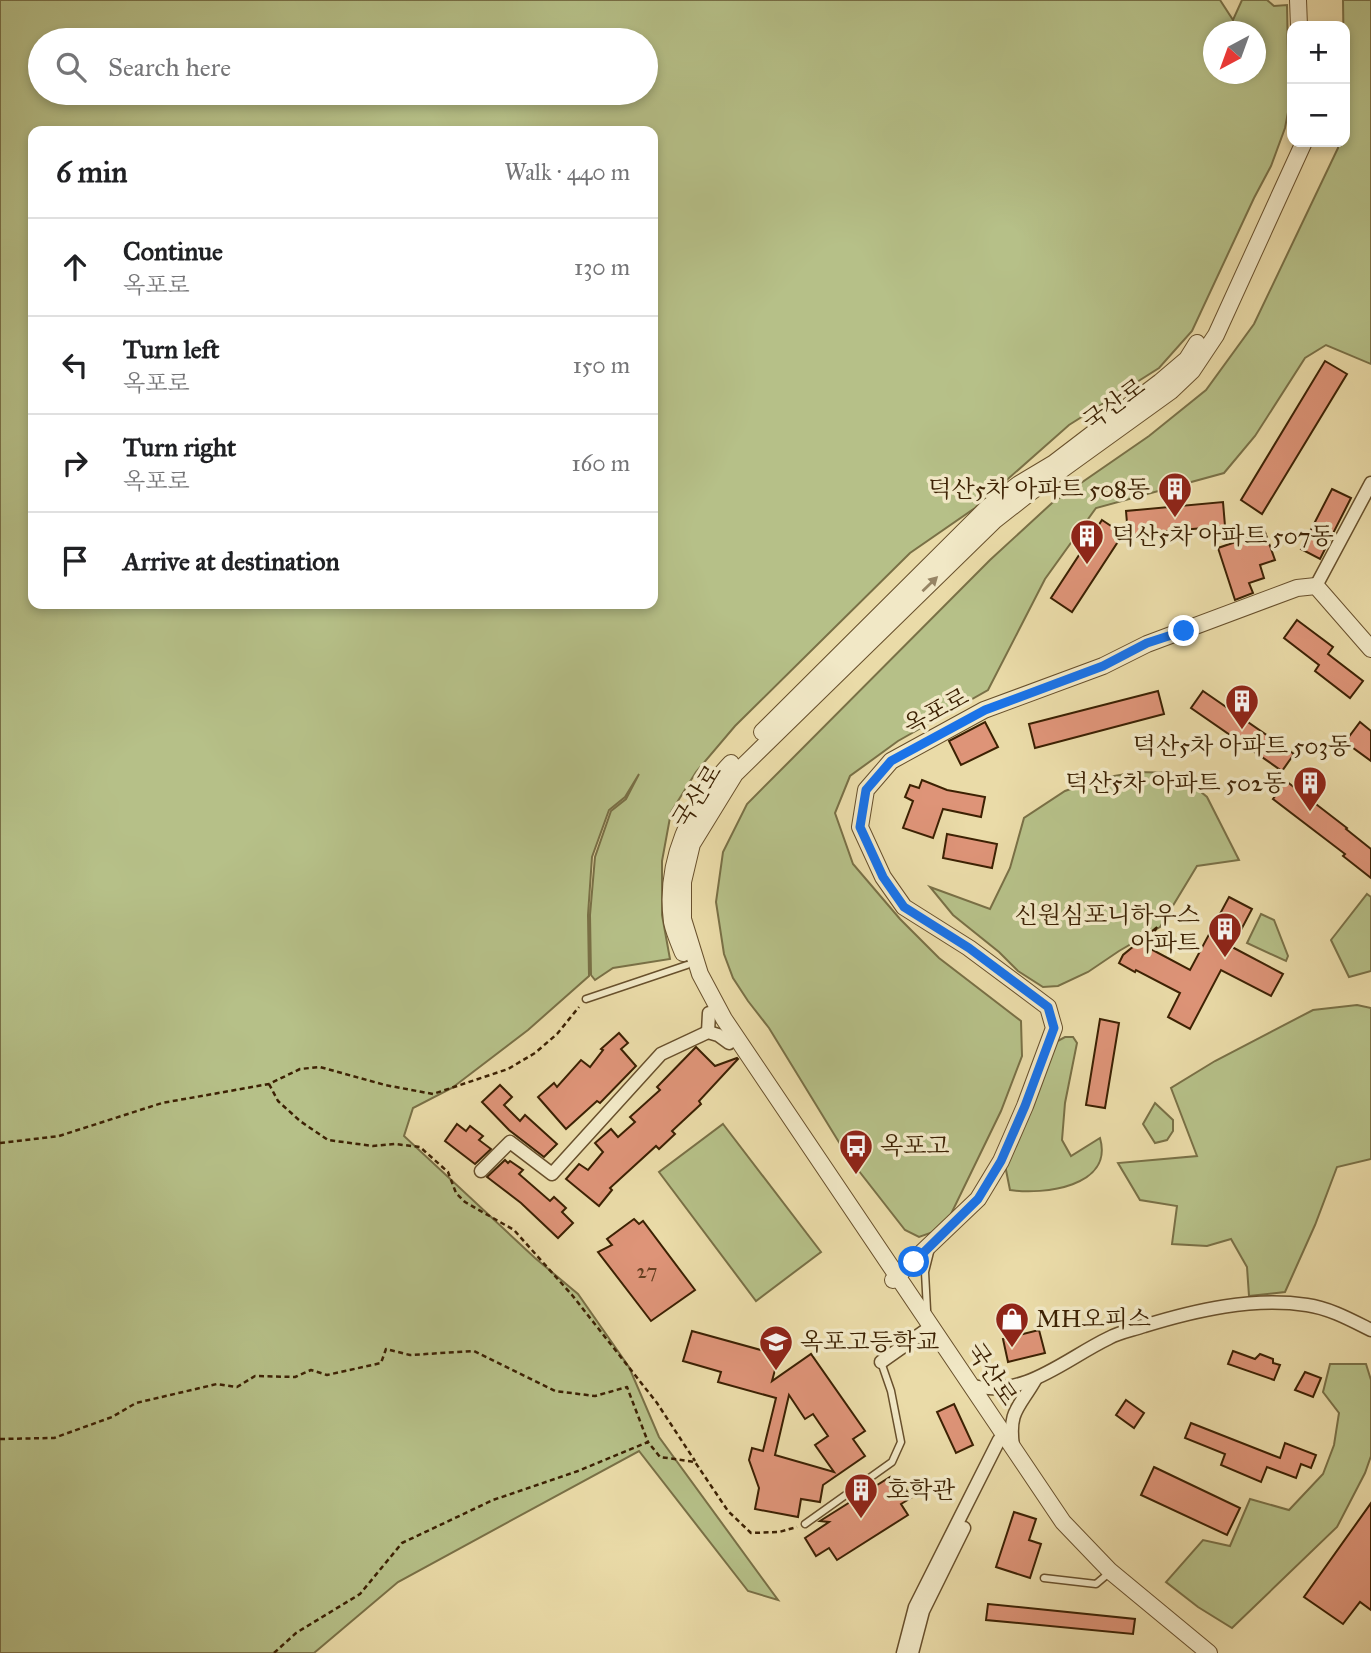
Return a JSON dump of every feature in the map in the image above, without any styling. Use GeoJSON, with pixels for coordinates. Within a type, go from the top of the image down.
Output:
{"type":"FeatureCollection","features":[{"type":"Feature","properties":{"kind":"street"},"geometry":{"type":"LineString","coordinates":[[1298,0],[1299,21]]}},
{"type":"Feature","properties":{"kind":"street"},"geometry":{"type":"LineString","coordinates":[[1307,0],[1308,21]]}},
{"type":"Feature","properties":{"kind":"street","name":"국산로"},"geometry":{"type":"LineString","coordinates":[[1005,1445],[973,1387],[709,1013],[672,923],[671,877],[681,836],[728,766],[988,507],[1054,463],[1186,359],[1211,321],[1291,147]]}},
{"type":"Feature","properties":{"kind":"street","name":"국산로"},"geometry":{"type":"LineString","coordinates":[[895,1278],[724,1019],[700,974],[683,919],[683,882],[692,844],[735,774],[994,521],[1171,391],[1192,371],[1216,334],[1302,147]]}},
{"type":"Feature","properties":{"kind":"street"},"geometry":{"type":"LineString","coordinates":[[1371,483],[1316,586],[1371,649]]}},
{"type":"Feature","properties":{"kind":"street","name":"옥포로"},"geometry":{"type":"LineString","coordinates":[[895,1278],[978,1199],[1001,1161],[1030,1095],[1054,1028],[1048,1007],[969,948],[904,907],[883,877],[860,827],[866,790],[891,761],[985,710],[1103,666],[1147,643],[1297,588],[1316,586]]}},
{"type":"Feature","properties":{"kind":"street"},"geometry":{"type":"LineString","coordinates":[[708,1032],[709,1013]]}},
{"type":"Feature","properties":{"kind":"street"},"geometry":{"type":"LineString","coordinates":[[481,1171],[510,1142],[552,1174],[661,1054],[708,1032],[718,1035],[729,1044]]}},
{"type":"Feature","properties":{"kind":"street"},"geometry":{"type":"LineString","coordinates":[[973,1387],[1003,1390],[1035,1380],[1082,1351],[1113,1336],[1175,1316],[1222,1306],[1276,1302],[1309,1305],[1340,1315],[1371,1330]]}},
{"type":"Feature","properties":{"kind":"street"},"geometry":{"type":"LineString","coordinates":[[881,1362],[929,1326]]}},
{"type":"Feature","properties":{"kind":"street","name":"국산로"},"geometry":{"type":"LineString","coordinates":[[929,1326],[1005,1445],[1063,1522],[1107,1575],[1195,1653]]}},
{"type":"Feature","properties":{"kind":"street"},"geometry":{"type":"LineString","coordinates":[[912,1653],[923,1611],[1005,1445],[1015,1409],[1035,1380]]}},
{"type":"Feature","properties":{"kind":"street"},"geometry":{"type":"LineString","coordinates":[[903,1653],[915,1607],[1005,1445]]}},
{"type":"Feature","properties":{"kind":"street","name":"국산로"},"geometry":{"type":"LineString","coordinates":[[1107,1575],[1209,1653]]}},
{"type":"Feature","properties":{"kind":"lane"},"geometry":{"type":"LineString","coordinates":[[586,999],[687,965]]}},
{"type":"Feature","properties":{"kind":"lane"},"geometry":{"type":"LineString","coordinates":[[929,1326],[925,1272],[932,1245]]}},
{"type":"Feature","properties":{"kind":"lane"},"geometry":{"type":"LineString","coordinates":[[805,1524],[892,1462],[901,1442],[891,1391],[881,1362]]}},
{"type":"Feature","properties":{"kind":"lane"},"geometry":{"type":"LineString","coordinates":[[1044,1578],[1096,1584],[1107,1575]]}},
{"type":"Feature","properties":{"kind":"path"},"geometry":{"type":"LineString","coordinates":[[0,1143],[60,1136],[162,1103],[269,1084],[300,1069],[320,1067],[385,1085],[433,1094],[508,1069],[535,1054],[557,1034],[586,999]]}},
{"type":"Feature","properties":{"kind":"path"},"geometry":{"type":"LineString","coordinates":[[269,1084],[278,1101],[300,1121],[328,1140],[373,1146],[395,1144],[420,1147],[447,1172],[456,1193],[464,1202],[514,1230],[572,1295],[649,1392],[728,1511],[751,1533],[779,1532],[805,1524]]}},
{"type":"Feature","properties":{"kind":"path"},"geometry":{"type":"LineString","coordinates":[[0,1439],[54,1438],[112,1417],[136,1403],[217,1384],[237,1387],[255,1376],[295,1377],[311,1370],[327,1375],[381,1363],[386,1349],[410,1355],[474,1351],[555,1391],[595,1396],[627,1387],[648,1442],[660,1457],[695,1462]]}},
{"type":"Feature","properties":{"kind":"path"},"geometry":{"type":"LineString","coordinates":[[274,1653],[296,1633],[360,1594],[402,1543],[493,1500],[578,1471],[648,1442]]}},
{"type":"Feature","properties":{"kind":"green space"},"geometry":{"type":"Polygon","coordinates":[[[0,0],[1220,0],[1233,20],[1242,0],[1267,0],[1274,6],[1287,5],[1285,128],[1271,166],[1192,331],[1159,368],[1069,425],[975,508],[910,553],[735,726],[696,772],[671,812],[662,861],[662,915],[670,959],[613,968],[595,980],[591,975],[590,915],[595,857],[611,811],[626,799],[639,774],[625,797],[609,810],[592,857],[588,915],[589,976],[528,1030],[452,1088],[413,1108],[404,1136],[535,1258],[578,1294],[629,1367],[659,1437],[778,1600],[748,1591],[639,1451],[398,1582],[314,1653],[0,1653],[0,0]]]}},
{"type":"Feature","properties":{"kind":"green space"},"geometry":{"type":"Polygon","coordinates":[[[1343,0],[1371,0],[1371,364],[1326,345],[1305,358],[1255,436],[1224,473],[1096,508],[1045,579],[988,690],[898,741],[850,776],[835,813],[853,864],[900,919],[939,958],[1021,1021],[1022,1056],[1001,1111],[951,1214],[939,1230],[919,1237],[905,1230],[848,1157],[769,1028],[733,978],[724,954],[716,902],[723,852],[747,804],[990,560],[1052,503],[1149,436],[1206,390],[1254,324],[1338,147],[1350,147],[1350,21],[1343,21],[1343,0]]]}},
{"type":"Feature","properties":{"kind":"green space"},"geometry":{"type":"Polygon","coordinates":[[[1138,772],[1178,773],[1207,797],[1239,860],[1197,866],[1160,927],[1088,972],[1058,986],[1043,987],[1018,971],[953,915],[930,887],[990,909],[1010,868],[1024,818],[1065,791],[1102,778],[1138,772]]]}},
{"type":"Feature","properties":{"kind":"green space"},"geometry":{"type":"Polygon","coordinates":[[[1367,894],[1371,897],[1371,971],[1349,977],[1331,940],[1367,894]]]}},
{"type":"Feature","properties":{"kind":"green space"},"geometry":{"type":"Polygon","coordinates":[[[1261,914],[1274,920],[1288,956],[1286,961],[1247,943],[1261,914]]]}},
{"type":"Feature","properties":{"kind":"green space"},"geometry":{"type":"Polygon","coordinates":[[[1357,1005],[1371,1008],[1371,1159],[1337,1167],[1285,1292],[1249,1296],[1247,1267],[1231,1239],[1207,1246],[1172,1244],[1177,1206],[1140,1200],[1118,1163],[1197,1156],[1171,1088],[1215,1061],[1313,1010],[1357,1005]]]}},
{"type":"Feature","properties":{"kind":"green space"},"geometry":{"type":"Polygon","coordinates":[[[1065,1037],[1073,1037],[1077,1043],[1065,1103],[1062,1140],[1071,1156],[1100,1138],[1102,1155],[1096,1168],[1073,1184],[1040,1191],[1010,1190],[1005,1165],[1054,1043],[1065,1037]]]}},
{"type":"Feature","properties":{"kind":"green space"},"geometry":{"type":"Polygon","coordinates":[[[1155,1103],[1173,1120],[1173,1131],[1167,1140],[1155,1143],[1143,1124],[1155,1103]]]}},
{"type":"Feature","properties":{"kind":"green space"},"geometry":{"type":"Polygon","coordinates":[[[723,1124],[821,1252],[756,1301],[659,1172],[723,1124]]]}},
{"type":"Feature","properties":{"kind":"green space"},"geometry":{"type":"Polygon","coordinates":[[[1330,1364],[1366,1364],[1371,1380],[1371,1456],[1365,1473],[1337,1527],[1232,1628],[1198,1607],[1166,1582],[1203,1540],[1230,1546],[1250,1499],[1289,1510],[1323,1474],[1334,1445],[1339,1413],[1323,1392],[1330,1364]]]}},
{"type":"Feature","properties":{"kind":"building"},"geometry":{"type":"Polygon","coordinates":[[[1325,361],[1347,374],[1262,514],[1241,500],[1325,361]]]}},
{"type":"Feature","properties":{"kind":"building"},"geometry":{"type":"Polygon","coordinates":[[[1332,489],[1351,498],[1320,559],[1301,549],[1332,489]]]}},
{"type":"Feature","properties":{"kind":"building","name":"덕산5차 아파트 508동"},"geometry":{"type":"Polygon","coordinates":[[[1223,502],[1225,526],[1128,535],[1126,511],[1223,502]]]}},
{"type":"Feature","properties":{"kind":"building","name":"덕산5차 아파트 507동"},"geometry":{"type":"Polygon","coordinates":[[[1102,520],[1123,534],[1072,612],[1051,598],[1102,520]]]}},
{"type":"Feature","properties":{"kind":"building"},"geometry":{"type":"Polygon","coordinates":[[[1265,532],[1275,560],[1260,565],[1264,578],[1249,583],[1253,593],[1235,600],[1218,548],[1265,532]]]}},
{"type":"Feature","properties":{"kind":"building"},"geometry":{"type":"Polygon","coordinates":[[[1297,620],[1333,647],[1328,654],[1363,681],[1350,698],[1315,671],[1319,665],[1284,638],[1297,620]]]}},
{"type":"Feature","properties":{"kind":"building"},"geometry":{"type":"Polygon","coordinates":[[[1158,691],[1164,714],[1035,748],[1029,724],[1158,691]]]}},
{"type":"Feature","properties":{"kind":"building","name":"덕산5차 아파트 503동"},"geometry":{"type":"Polygon","coordinates":[[[1203,691],[1294,754],[1282,771],[1191,708],[1203,691]]]}},
{"type":"Feature","properties":{"kind":"building"},"geometry":{"type":"Polygon","coordinates":[[[985,722],[998,747],[961,765],[949,741],[985,722]]]}},
{"type":"Feature","properties":{"kind":"building"},"geometry":{"type":"Polygon","coordinates":[[[1360,722],[1371,731],[1371,761],[1345,742],[1360,722]]]}},
{"type":"Feature","properties":{"kind":"building"},"geometry":{"type":"Polygon","coordinates":[[[922,780],[947,790],[985,797],[981,817],[943,809],[933,838],[903,828],[913,801],[905,797],[910,785],[919,788],[922,780]]]}},
{"type":"Feature","properties":{"kind":"building","name":"덕산5차 아파트 502동"},"geometry":{"type":"Polygon","coordinates":[[[1286,781],[1371,849],[1371,878],[1343,856],[1345,854],[1273,799],[1286,781]]]}},
{"type":"Feature","properties":{"kind":"building"},"geometry":{"type":"Polygon","coordinates":[[[947,834],[997,844],[992,868],[943,858],[947,834]]]}},
{"type":"Feature","properties":{"kind":"building","name":"신원심포니하우스 아파트"},"geometry":{"type":"Polygon","coordinates":[[[1229,897],[1252,909],[1232,947],[1283,974],[1271,996],[1221,970],[1190,1029],[1168,1017],[1180,993],[1119,963],[1123,955],[1157,927],[1147,947],[1190,970],[1229,897]]]}},
{"type":"Feature","properties":{"kind":"building"},"geometry":{"type":"Polygon","coordinates":[[[1100,1019],[1119,1023],[1105,1108],[1086,1105],[1100,1019]]]}},
{"type":"Feature","properties":{"kind":"building"},"geometry":{"type":"Polygon","coordinates":[[[619,1033],[628,1043],[621,1049],[636,1066],[600,1103],[597,1101],[566,1129],[538,1097],[554,1083],[557,1087],[581,1060],[590,1067],[603,1050],[601,1049],[619,1033]]]}},
{"type":"Feature","properties":{"kind":"building"},"geometry":{"type":"Polygon","coordinates":[[[696,1047],[715,1066],[738,1059],[699,1101],[701,1104],[672,1131],[675,1134],[659,1149],[656,1146],[610,1188],[612,1190],[599,1206],[566,1179],[579,1164],[588,1170],[603,1152],[595,1143],[611,1129],[618,1137],[635,1122],[630,1117],[660,1090],[657,1087],[696,1047]]]}},
{"type":"Feature","properties":{"kind":"building"},"geometry":{"type":"Polygon","coordinates":[[[500,1085],[512,1097],[504,1105],[520,1121],[525,1115],[557,1144],[544,1157],[509,1130],[482,1102],[500,1085]]]}},
{"type":"Feature","properties":{"kind":"building"},"geometry":{"type":"Polygon","coordinates":[[[457,1124],[466,1131],[470,1126],[483,1136],[479,1140],[491,1149],[475,1164],[445,1141],[457,1124]]]}},
{"type":"Feature","properties":{"kind":"building"},"geometry":{"type":"Polygon","coordinates":[[[505,1160],[523,1170],[519,1174],[550,1201],[554,1197],[566,1208],[562,1212],[573,1223],[558,1238],[521,1203],[487,1177],[505,1160]]]}},
{"type":"Feature","properties":{"kind":"building"},"geometry":{"type":"Polygon","coordinates":[[[634,1219],[639,1224],[643,1221],[695,1290],[651,1321],[598,1252],[612,1245],[607,1239],[634,1219]]]}},
{"type":"Feature","properties":{"kind":"building"},"geometry":{"type":"Polygon","coordinates":[[[1039,1330],[1045,1353],[1008,1362],[1003,1339],[1039,1330]]]}},
{"type":"Feature","properties":{"kind":"building"},"geometry":{"type":"Polygon","coordinates":[[[692,1331],[779,1355],[772,1381],[811,1354],[865,1431],[853,1439],[865,1456],[823,1485],[820,1502],[801,1499],[798,1517],[755,1509],[759,1488],[749,1460],[752,1448],[763,1451],[776,1398],[718,1382],[721,1372],[683,1361],[692,1331]],[[789,1395],[775,1455],[834,1472],[815,1445],[828,1436],[813,1414],[805,1419],[789,1395]]]}},
{"type":"Feature","properties":{"kind":"building"},"geometry":{"type":"Polygon","coordinates":[[[1233,1351],[1255,1359],[1260,1354],[1273,1359],[1273,1363],[1280,1365],[1274,1380],[1228,1364],[1233,1351]]]}},
{"type":"Feature","properties":{"kind":"building"},"geometry":{"type":"Polygon","coordinates":[[[1305,1372],[1321,1378],[1313,1397],[1295,1390],[1305,1372]]]}},
{"type":"Feature","properties":{"kind":"building"},"geometry":{"type":"Polygon","coordinates":[[[1126,1400],[1144,1413],[1134,1428],[1116,1415],[1126,1400]]]}},
{"type":"Feature","properties":{"kind":"building"},"geometry":{"type":"Polygon","coordinates":[[[954,1404],[973,1445],[956,1453],[937,1412],[954,1404]]]}},
{"type":"Feature","properties":{"kind":"building"},"geometry":{"type":"Polygon","coordinates":[[[1191,1423],[1280,1458],[1285,1443],[1316,1455],[1311,1468],[1301,1464],[1296,1478],[1267,1467],[1261,1482],[1221,1465],[1225,1454],[1185,1438],[1191,1423]]]}},
{"type":"Feature","properties":{"kind":"building"},"geometry":{"type":"Polygon","coordinates":[[[1154,1467],[1240,1508],[1227,1535],[1141,1495],[1154,1467]]]}},
{"type":"Feature","properties":{"kind":"building","name":"호학관"},"geometry":{"type":"Polygon","coordinates":[[[890,1477],[892,1482],[899,1478],[911,1498],[901,1504],[908,1515],[837,1560],[829,1548],[816,1556],[805,1538],[829,1522],[820,1521],[890,1477]]]}},
{"type":"Feature","properties":{"kind":"building"},"geometry":{"type":"Polygon","coordinates":[[[1371,1503],[1371,1610],[1360,1602],[1343,1624],[1304,1597],[1371,1503]]]}},
{"type":"Feature","properties":{"kind":"building"},"geometry":{"type":"Polygon","coordinates":[[[1014,1512],[1036,1519],[1029,1540],[1041,1544],[1030,1578],[996,1567],[1014,1512]]]}},
{"type":"Feature","properties":{"kind":"building"},"geometry":{"type":"Polygon","coordinates":[[[988,1604],[1135,1619],[1133,1634],[986,1620],[988,1604]]]}},
{"type":"Feature","properties":{"kind":"place","name":"덕산5차 아파트 508동"},"geometry":{"type":"Point","coordinates":[1175,519]}},
{"type":"Feature","properties":{"kind":"place","name":"덕산5차 아파트 507동"},"geometry":{"type":"Point","coordinates":[1087,566]}},
{"type":"Feature","properties":{"kind":"place","name":"덕산5차 아파트 503동"},"geometry":{"type":"Point","coordinates":[1242,731]}},
{"type":"Feature","properties":{"kind":"place","name":"덕산5차 아파트 502동"},"geometry":{"type":"Point","coordinates":[1310,813]}},
{"type":"Feature","properties":{"kind":"place","name":"신원심포니하우스 아파트"},"geometry":{"type":"Point","coordinates":[1225,959]}},
{"type":"Feature","properties":{"kind":"place","name":"옥포고"},"geometry":{"type":"Point","coordinates":[856,1176]}},
{"type":"Feature","properties":{"kind":"place","name":"MH오피스"},"geometry":{"type":"Point","coordinates":[1012,1349]}},
{"type":"Feature","properties":{"kind":"place","name":"옥포고등학교"},"geometry":{"type":"Point","coordinates":[776,1372]}},
{"type":"Feature","properties":{"kind":"place","name":"호학관"},"geometry":{"type":"Point","coordinates":[861,1520]}},
{"type":"Feature","properties":{"kind":"route"},"geometry":{"type":"LineString","coordinates":[[914,1262],[978,1199],[1001,1161],[1054,1028],[1048,1007],[969,948],[904,907],[883,877],[860,827],[866,790],[891,761],[985,710],[1103,666],[1147,643],[1184,631]]}}]}
